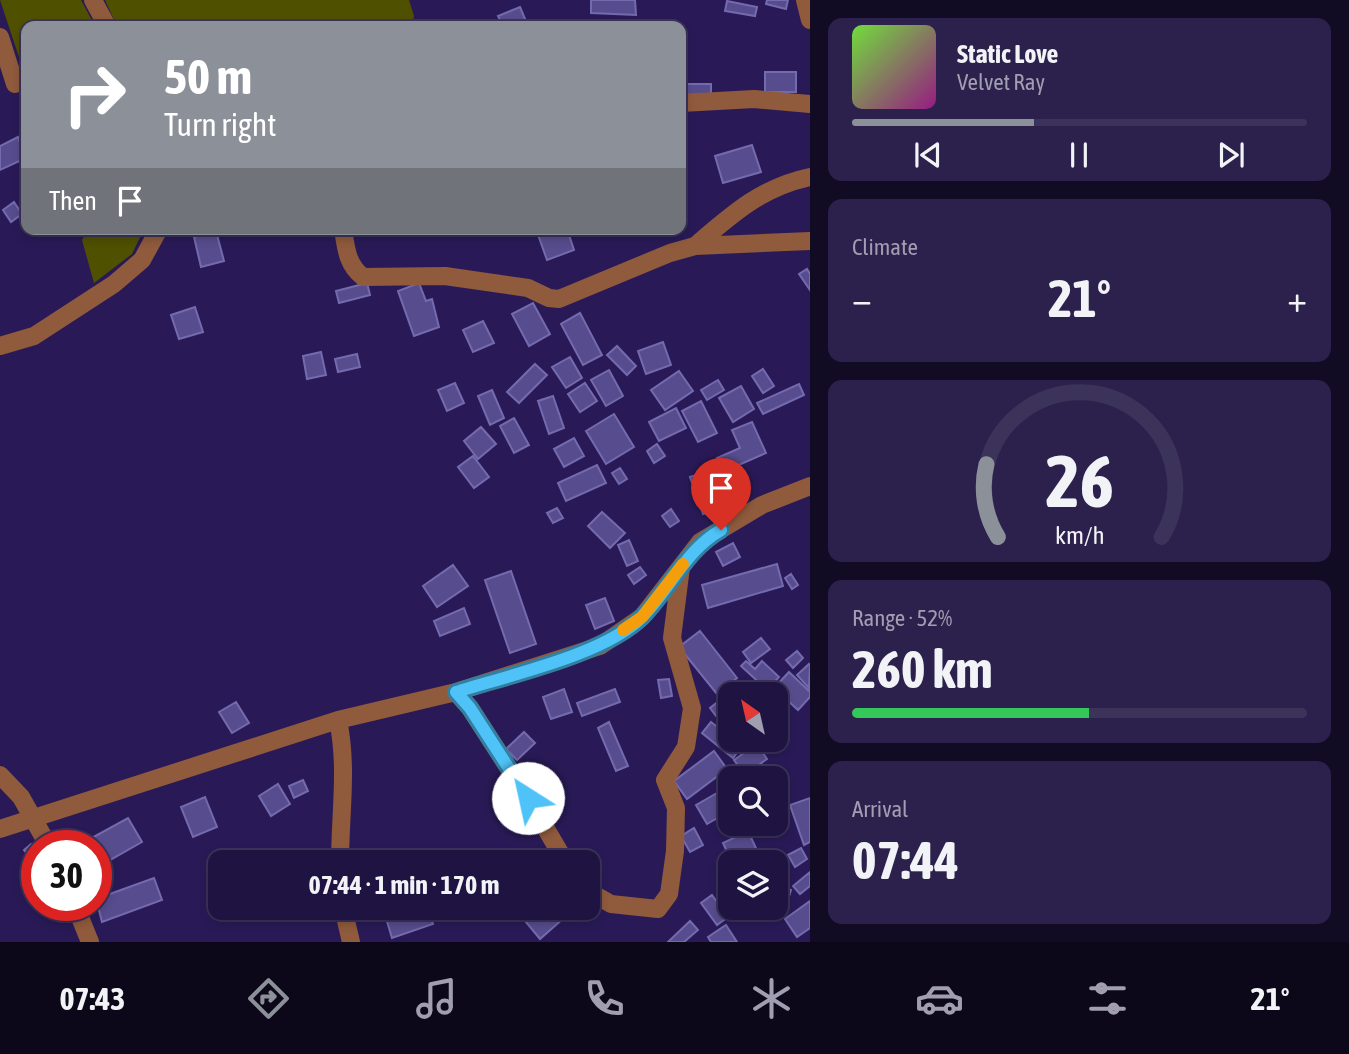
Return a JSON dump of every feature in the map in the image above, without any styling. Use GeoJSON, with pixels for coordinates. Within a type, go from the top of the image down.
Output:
{"type":"FeatureCollection","features":[{"type":"Feature","properties":{"kind":"street"},"geometry":{"type":"LineString","coordinates":[[93,0],[104,21]]}},
{"type":"Feature","properties":{"kind":"street"},"geometry":{"type":"LineString","coordinates":[[806,0],[810,20]]}},
{"type":"Feature","properties":{"kind":"street"},"geometry":{"type":"LineString","coordinates":[[0,37],[15,84]]}},
{"type":"Feature","properties":{"kind":"street"},"geometry":{"type":"LineString","coordinates":[[686,103],[754,99],[810,104]]}},
{"type":"Feature","properties":{"kind":"street"},"geometry":{"type":"LineString","coordinates":[[695,246],[732,214],[781,183],[810,177]]}},
{"type":"Feature","properties":{"kind":"street"},"geometry":{"type":"LineString","coordinates":[[0,346],[34,337],[114,284],[142,260],[156,235]]}},
{"type":"Feature","properties":{"kind":"street"},"geometry":{"type":"LineString","coordinates":[[344,235],[347,256],[354,270],[363,277],[445,276],[528,288],[559,299],[670,253],[695,246],[810,241]]}},
{"type":"Feature","properties":{"kind":"street"},"geometry":{"type":"LineString","coordinates":[[0,829],[338,720],[456,692],[600,646],[642,617],[700,542],[762,505],[810,486]]}},
{"type":"Feature","properties":{"kind":"street"},"geometry":{"type":"LineString","coordinates":[[600,898],[611,904],[658,909],[669,894],[675,851],[676,808],[665,780],[686,747],[692,708],[672,638],[681,567]]}},
{"type":"Feature","properties":{"kind":"street"},"geometry":{"type":"LineString","coordinates":[[456,692],[470,708],[558,850]]}},
{"type":"Feature","properties":{"kind":"street"},"geometry":{"type":"LineString","coordinates":[[338,720],[345,775],[340,812],[340,850]]}},
{"type":"Feature","properties":{"kind":"street"},"geometry":{"type":"LineString","coordinates":[[0,775],[21,797],[40,830]]}},
{"type":"Feature","properties":{"kind":"street"},"geometry":{"type":"LineString","coordinates":[[346,920],[351,942]]}},
{"type":"Feature","properties":{"kind":"street"},"geometry":{"type":"LineString","coordinates":[[81,921],[90,942]]}},
{"type":"Feature","properties":{"kind":"shaded area"},"geometry":{"type":"Polygon","coordinates":[[[0,0],[81,0],[92,21],[21,21],[21,63],[0,0]]]}},
{"type":"Feature","properties":{"kind":"shaded area"},"geometry":{"type":"Polygon","coordinates":[[[105,0],[409,0],[414,16],[413,21],[115,21],[105,0]]]}},
{"type":"Feature","properties":{"kind":"shaded area"},"geometry":{"type":"Polygon","coordinates":[[[85,235],[141,235],[132,254],[94,283],[82,240],[85,235]]]}},
{"type":"Feature","properties":{"kind":"building"},"geometry":{"type":"Polygon","coordinates":[[[591,0],[635,0],[636,15],[591,13],[591,0]]]}},
{"type":"Feature","properties":{"kind":"building"},"geometry":{"type":"Polygon","coordinates":[[[767,0],[788,0],[786,9],[766,4],[767,0]]]}},
{"type":"Feature","properties":{"kind":"building"},"geometry":{"type":"Polygon","coordinates":[[[727,1],[757,7],[755,16],[725,11],[727,1]]]}},
{"type":"Feature","properties":{"kind":"building"},"geometry":{"type":"Polygon","coordinates":[[[520,7],[526,21],[500,21],[498,16],[520,7]]]}},
{"type":"Feature","properties":{"kind":"building"},"geometry":{"type":"Polygon","coordinates":[[[765,72],[796,72],[796,92],[765,92],[765,72]]]}},
{"type":"Feature","properties":{"kind":"building"},"geometry":{"type":"Polygon","coordinates":[[[686,84],[711,84],[711,96],[686,95],[686,84]]]}},
{"type":"Feature","properties":{"kind":"building"},"geometry":{"type":"Polygon","coordinates":[[[18,137],[21,160],[0,170],[0,146],[18,137]]]}},
{"type":"Feature","properties":{"kind":"building"},"geometry":{"type":"Polygon","coordinates":[[[752,145],[761,172],[723,183],[715,156],[752,145]]]}},
{"type":"Feature","properties":{"kind":"building"},"geometry":{"type":"Polygon","coordinates":[[[14,202],[21,215],[11,222],[3,210],[14,202]]]}},
{"type":"Feature","properties":{"kind":"building"},"geometry":{"type":"Polygon","coordinates":[[[217,235],[224,261],[201,267],[194,237],[217,235]]]}},
{"type":"Feature","properties":{"kind":"building"},"geometry":{"type":"Polygon","coordinates":[[[538,235],[569,235],[574,250],[547,260],[538,235]]]}},
{"type":"Feature","properties":{"kind":"building"},"geometry":{"type":"Polygon","coordinates":[[[807,269],[810,274],[810,290],[799,274],[807,269]]]}},
{"type":"Feature","properties":{"kind":"building"},"geometry":{"type":"Polygon","coordinates":[[[367,283],[370,295],[339,303],[336,291],[367,283]]]}},
{"type":"Feature","properties":{"kind":"building"},"geometry":{"type":"Polygon","coordinates":[[[419,283],[426,301],[432,299],[439,327],[414,336],[398,291],[419,283]]]}},
{"type":"Feature","properties":{"kind":"building"},"geometry":{"type":"Polygon","coordinates":[[[533,303],[550,334],[529,346],[512,314],[533,303]]]}},
{"type":"Feature","properties":{"kind":"building"},"geometry":{"type":"Polygon","coordinates":[[[195,307],[203,332],[179,339],[171,315],[195,307]]]}},
{"type":"Feature","properties":{"kind":"building"},"geometry":{"type":"Polygon","coordinates":[[[580,313],[602,355],[583,365],[561,324],[580,313]]]}},
{"type":"Feature","properties":{"kind":"building"},"geometry":{"type":"Polygon","coordinates":[[[483,321],[494,343],[473,352],[463,330],[483,321]]]}},
{"type":"Feature","properties":{"kind":"building"},"geometry":{"type":"Polygon","coordinates":[[[663,342],[671,365],[646,374],[638,351],[663,342]]]}},
{"type":"Feature","properties":{"kind":"building"},"geometry":{"type":"Polygon","coordinates":[[[617,346],[636,366],[627,375],[607,355],[617,346]]]}},
{"type":"Feature","properties":{"kind":"building"},"geometry":{"type":"Polygon","coordinates":[[[321,352],[326,375],[307,379],[303,356],[321,352]]]}},
{"type":"Feature","properties":{"kind":"building"},"geometry":{"type":"Polygon","coordinates":[[[357,354],[360,367],[338,372],[335,359],[357,354]]]}},
{"type":"Feature","properties":{"kind":"building"},"geometry":{"type":"Polygon","coordinates":[[[570,357],[582,378],[566,388],[552,367],[570,357]]]}},
{"type":"Feature","properties":{"kind":"building"},"geometry":{"type":"Polygon","coordinates":[[[535,364],[547,375],[519,403],[507,392],[535,364]]]}},
{"type":"Feature","properties":{"kind":"building"},"geometry":{"type":"Polygon","coordinates":[[[763,369],[774,386],[763,393],[752,376],[763,369]]]}},
{"type":"Feature","properties":{"kind":"building"},"geometry":{"type":"Polygon","coordinates":[[[609,370],[623,396],[606,406],[591,380],[609,370]]]}},
{"type":"Feature","properties":{"kind":"building"},"geometry":{"type":"Polygon","coordinates":[[[679,371],[693,391],[665,410],[651,390],[679,371]]]}},
{"type":"Feature","properties":{"kind":"building"},"geometry":{"type":"Polygon","coordinates":[[[718,380],[724,390],[707,400],[701,390],[718,380]]]}},
{"type":"Feature","properties":{"kind":"building"},"geometry":{"type":"Polygon","coordinates":[[[455,383],[464,403],[447,411],[438,390],[455,383]]]}},
{"type":"Feature","properties":{"kind":"building"},"geometry":{"type":"Polygon","coordinates":[[[585,383],[597,401],[580,412],[568,394],[585,383]]]}},
{"type":"Feature","properties":{"kind":"building"},"geometry":{"type":"Polygon","coordinates":[[[799,384],[804,395],[763,414],[757,403],[799,384]]]}},
{"type":"Feature","properties":{"kind":"building"},"geometry":{"type":"Polygon","coordinates":[[[741,386],[754,409],[733,422],[719,398],[741,386]]]}},
{"type":"Feature","properties":{"kind":"building"},"geometry":{"type":"Polygon","coordinates":[[[492,390],[504,418],[490,425],[478,396],[492,390]]]}},
{"type":"Feature","properties":{"kind":"building"},"geometry":{"type":"Polygon","coordinates":[[[553,396],[564,428],[549,434],[538,401],[553,396]]]}},
{"type":"Feature","properties":{"kind":"building"},"geometry":{"type":"Polygon","coordinates":[[[701,401],[717,433],[698,442],[682,411],[701,401]]]}},
{"type":"Feature","properties":{"kind":"building"},"geometry":{"type":"Polygon","coordinates":[[[676,408],[686,428],[659,441],[649,422],[676,408]]]}},
{"type":"Feature","properties":{"kind":"building"},"geometry":{"type":"Polygon","coordinates":[[[614,414],[634,447],[606,464],[586,431],[614,414]]]}},
{"type":"Feature","properties":{"kind":"building"},"geometry":{"type":"Polygon","coordinates":[[[514,418],[529,445],[514,453],[500,426],[514,418]]]}},
{"type":"Feature","properties":{"kind":"building"},"geometry":{"type":"Polygon","coordinates":[[[752,422],[766,453],[723,472],[717,458],[740,448],[732,430],[752,422]]]}},
{"type":"Feature","properties":{"kind":"building"},"geometry":{"type":"Polygon","coordinates":[[[481,427],[496,444],[478,459],[464,441],[481,427]]]}},
{"type":"Feature","properties":{"kind":"building"},"geometry":{"type":"Polygon","coordinates":[[[574,438],[584,456],[564,467],[554,449],[574,438]]]}},
{"type":"Feature","properties":{"kind":"building"},"geometry":{"type":"Polygon","coordinates":[[[657,444],[665,456],[654,463],[647,451],[657,444]]]}},
{"type":"Feature","properties":{"kind":"building"},"geometry":{"type":"Polygon","coordinates":[[[473,456],[489,477],[474,488],[458,467],[473,456]]]}},
{"type":"Feature","properties":{"kind":"building"},"geometry":{"type":"Polygon","coordinates":[[[597,465],[606,483],[566,501],[558,483],[597,465]]]}},
{"type":"Feature","properties":{"kind":"building"},"geometry":{"type":"Polygon","coordinates":[[[620,468],[627,479],[619,484],[612,473],[620,468]]]}},
{"type":"Feature","properties":{"kind":"building"},"geometry":{"type":"Polygon","coordinates":[[[703,473],[716,510],[703,514],[690,477],[703,473]]]}},
{"type":"Feature","properties":{"kind":"building"},"geometry":{"type":"Polygon","coordinates":[[[557,508],[563,518],[553,523],[547,513],[557,508]]]}},
{"type":"Feature","properties":{"kind":"building"},"geometry":{"type":"Polygon","coordinates":[[[671,509],[679,521],[670,527],[662,516],[671,509]]]}},
{"type":"Feature","properties":{"kind":"building"},"geometry":{"type":"Polygon","coordinates":[[[602,512],[625,533],[610,548],[588,526],[602,512]]]}},
{"type":"Feature","properties":{"kind":"building"},"geometry":{"type":"Polygon","coordinates":[[[629,540],[638,561],[627,566],[618,545],[629,540]]]}},
{"type":"Feature","properties":{"kind":"building"},"geometry":{"type":"Polygon","coordinates":[[[733,543],[740,557],[723,566],[716,552],[733,543]]]}},
{"type":"Feature","properties":{"kind":"building"},"geometry":{"type":"Polygon","coordinates":[[[777,564],[783,586],[708,608],[702,585],[777,564]]]}},
{"type":"Feature","properties":{"kind":"building"},"geometry":{"type":"Polygon","coordinates":[[[453,565],[468,586],[437,607],[423,586],[453,565]]]}},
{"type":"Feature","properties":{"kind":"building"},"geometry":{"type":"Polygon","coordinates":[[[640,567],[646,575],[634,584],[628,575],[640,567]]]}},
{"type":"Feature","properties":{"kind":"building"},"geometry":{"type":"Polygon","coordinates":[[[511,571],[536,644],[510,653],[485,580],[511,571]]]}},
{"type":"Feature","properties":{"kind":"building"},"geometry":{"type":"Polygon","coordinates":[[[791,574],[798,585],[792,589],[785,578],[791,574]]]}},
{"type":"Feature","properties":{"kind":"building"},"geometry":{"type":"Polygon","coordinates":[[[605,598],[614,621],[595,629],[586,605],[605,598]]]}},
{"type":"Feature","properties":{"kind":"building"},"geometry":{"type":"Polygon","coordinates":[[[464,608],[470,624],[440,636],[434,621],[464,608]]]}},
{"type":"Feature","properties":{"kind":"building"},"geometry":{"type":"Polygon","coordinates":[[[700,631],[737,678],[732,682],[718,682],[717,694],[679,647],[700,631]]]}},
{"type":"Feature","properties":{"kind":"building"},"geometry":{"type":"Polygon","coordinates":[[[761,638],[770,649],[751,663],[743,652],[761,638]]]}},
{"type":"Feature","properties":{"kind":"building"},"geometry":{"type":"Polygon","coordinates":[[[797,651],[803,658],[793,668],[786,660],[797,651]]]}},
{"type":"Feature","properties":{"kind":"building"},"geometry":{"type":"Polygon","coordinates":[[[746,661],[755,669],[762,661],[779,677],[774,682],[758,682],[741,666],[746,661]]]}},
{"type":"Feature","properties":{"kind":"building"},"geometry":{"type":"Polygon","coordinates":[[[810,665],[809,688],[797,675],[810,665]]]}},
{"type":"Feature","properties":{"kind":"building"},"geometry":{"type":"Polygon","coordinates":[[[789,672],[810,692],[810,697],[798,710],[788,701],[788,682],[780,682],[789,672]]]}},
{"type":"Feature","properties":{"kind":"building"},"geometry":{"type":"Polygon","coordinates":[[[669,679],[672,696],[661,698],[658,680],[669,679]]]}},
{"type":"Feature","properties":{"kind":"building"},"geometry":{"type":"Polygon","coordinates":[[[564,689],[572,712],[551,719],[543,697],[564,689]]]}},
{"type":"Feature","properties":{"kind":"building"},"geometry":{"type":"Polygon","coordinates":[[[615,689],[620,702],[582,716],[577,703],[615,689]]]}},
{"type":"Feature","properties":{"kind":"building"},"geometry":{"type":"Polygon","coordinates":[[[236,702],[249,723],[232,733],[219,712],[236,702]]]}},
{"type":"Feature","properties":{"kind":"building"},"geometry":{"type":"Polygon","coordinates":[[[718,702],[718,718],[710,708],[718,702]]]}},
{"type":"Feature","properties":{"kind":"building"},"geometry":{"type":"Polygon","coordinates":[[[609,722],[628,766],[616,771],[598,728],[609,722]]]}},
{"type":"Feature","properties":{"kind":"building"},"geometry":{"type":"Polygon","coordinates":[[[711,722],[718,728],[718,746],[702,733],[711,722]]]}},
{"type":"Feature","properties":{"kind":"building"},"geometry":{"type":"Polygon","coordinates":[[[524,732],[535,743],[517,760],[506,749],[524,732]]]}},
{"type":"Feature","properties":{"kind":"building"},"geometry":{"type":"Polygon","coordinates":[[[714,751],[725,766],[718,766],[718,776],[687,799],[674,781],[714,751]]]}},
{"type":"Feature","properties":{"kind":"building"},"geometry":{"type":"Polygon","coordinates":[[[726,752],[738,752],[733,758],[726,752]]]}},
{"type":"Feature","properties":{"kind":"building"},"geometry":{"type":"Polygon","coordinates":[[[746,752],[762,752],[767,759],[757,766],[738,766],[734,760],[746,752]]]}},
{"type":"Feature","properties":{"kind":"building"},"geometry":{"type":"Polygon","coordinates":[[[303,780],[308,791],[294,798],[289,786],[303,780]]]}},
{"type":"Feature","properties":{"kind":"building"},"geometry":{"type":"Polygon","coordinates":[[[278,784],[290,804],[271,816],[259,796],[278,784]]]}},
{"type":"Feature","properties":{"kind":"building"},"geometry":{"type":"Polygon","coordinates":[[[717,793],[718,818],[707,824],[696,805],[717,793]]]}},
{"type":"Feature","properties":{"kind":"building"},"geometry":{"type":"Polygon","coordinates":[[[205,797],[217,827],[193,837],[181,807],[205,797]]]}},
{"type":"Feature","properties":{"kind":"building"},"geometry":{"type":"Polygon","coordinates":[[[810,798],[810,842],[804,845],[790,805],[810,798]]]}},
{"type":"Feature","properties":{"kind":"building"},"geometry":{"type":"Polygon","coordinates":[[[128,818],[142,842],[112,859],[112,830],[106,830],[128,818]]]}},
{"type":"Feature","properties":{"kind":"building"},"geometry":{"type":"Polygon","coordinates":[[[694,828],[703,845],[690,852],[681,836],[694,828]]]}},
{"type":"Feature","properties":{"kind":"building"},"geometry":{"type":"Polygon","coordinates":[[[738,836],[750,836],[757,850],[726,850],[723,843],[738,836]]]}},
{"type":"Feature","properties":{"kind":"building"},"geometry":{"type":"Polygon","coordinates":[[[801,848],[807,859],[795,867],[788,855],[801,848]]]}},
{"type":"Feature","properties":{"kind":"building"},"geometry":{"type":"Polygon","coordinates":[[[810,872],[810,886],[800,894],[793,886],[810,872]]]}},
{"type":"Feature","properties":{"kind":"building"},"geometry":{"type":"Polygon","coordinates":[[[154,878],[162,900],[112,918],[112,893],[154,878]]]}},
{"type":"Feature","properties":{"kind":"building"},"geometry":{"type":"Polygon","coordinates":[[[712,895],[718,903],[718,920],[724,920],[717,925],[701,903],[712,895]]]}},
{"type":"Feature","properties":{"kind":"building"},"geometry":{"type":"Polygon","coordinates":[[[810,901],[810,928],[797,937],[786,920],[810,901]]]}},
{"type":"Feature","properties":{"kind":"building"},"geometry":{"type":"Polygon","coordinates":[[[387,920],[432,920],[433,924],[392,938],[387,920]]]}},
{"type":"Feature","properties":{"kind":"building"},"geometry":{"type":"Polygon","coordinates":[[[526,920],[562,920],[540,939],[526,920]]]}},
{"type":"Feature","properties":{"kind":"building"},"geometry":{"type":"Polygon","coordinates":[[[690,921],[698,930],[684,942],[668,942],[690,921]]]}},
{"type":"Feature","properties":{"kind":"building"},"geometry":{"type":"Polygon","coordinates":[[[726,925],[737,942],[711,942],[708,937],[726,925]]]}},
{"type":"Feature","properties":{"kind":"slow traffic"},"geometry":{"type":"LineString","coordinates":[[623,630],[642,617],[683,564]]}},
{"type":"Feature","properties":{"kind":"route"},"geometry":{"type":"LineString","coordinates":[[528,798],[470,708],[456,692],[600,646],[642,617],[700,542],[721,530]]}}]}
